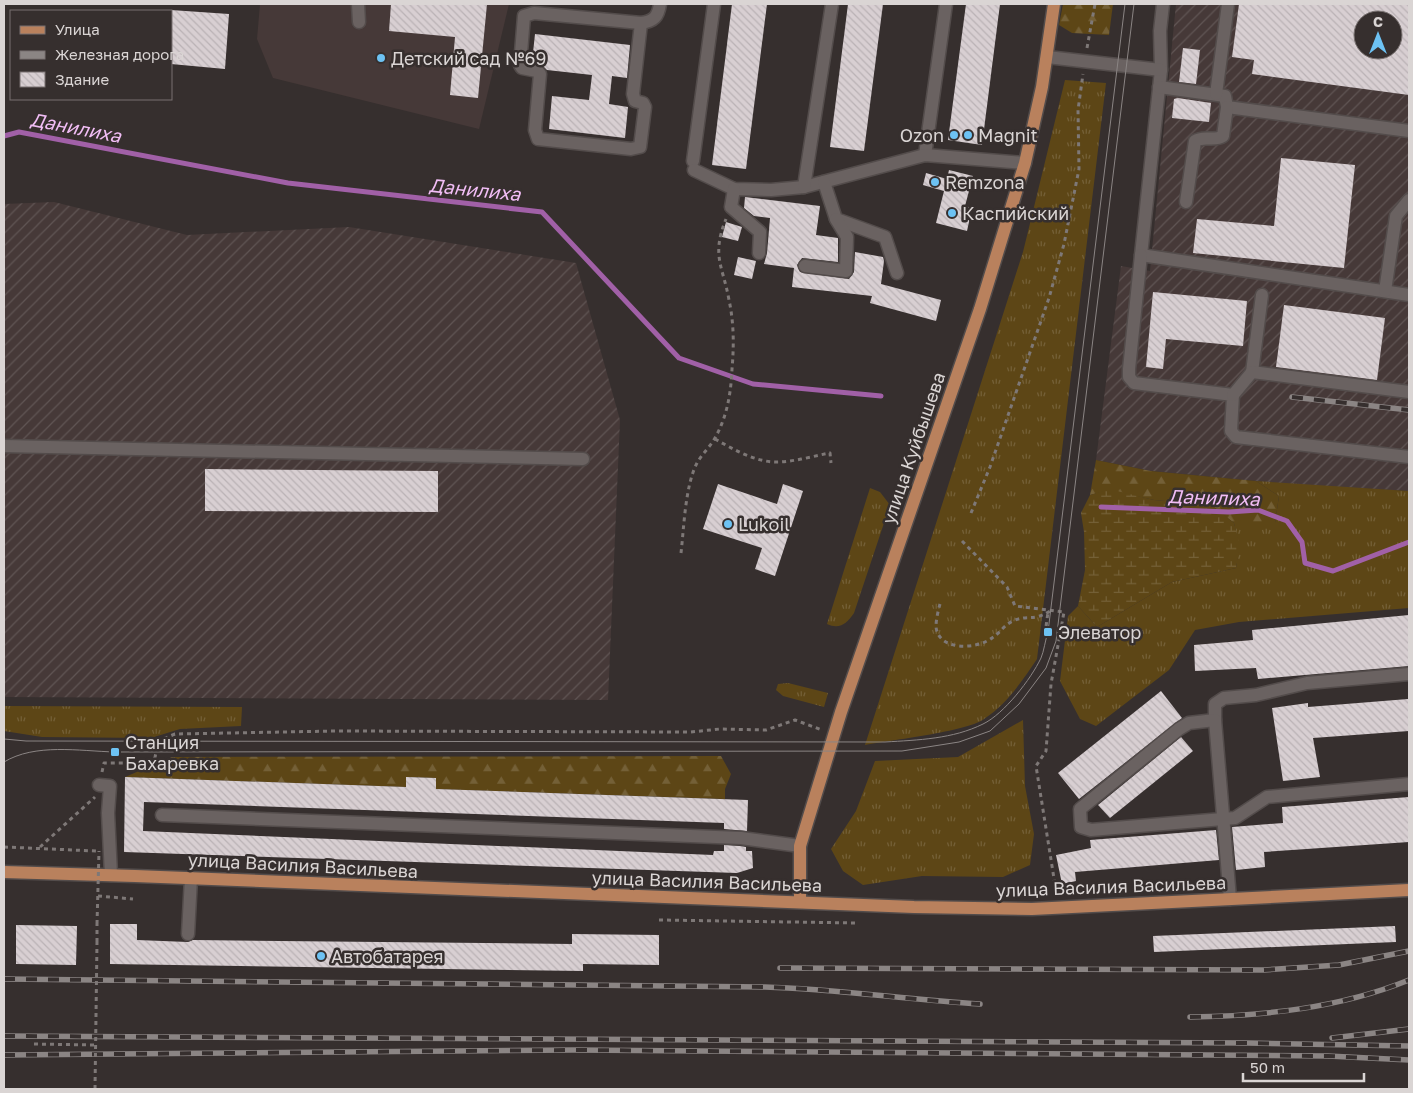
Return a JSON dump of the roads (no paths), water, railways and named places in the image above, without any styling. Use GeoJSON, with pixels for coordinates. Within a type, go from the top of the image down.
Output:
{"type":"FeatureCollection","features":[{"type":"Feature","properties":{"kind":"main road","name":"улица Куйбышева"},"geometry":{"type":"LineString","coordinates":[[800,902],[800,846],[835,734],[980,309],[1025,163],[1047,57],[1054,4]]}},
{"type":"Feature","properties":{"kind":"main road","name":"улица Василия Васильева"},"geometry":{"type":"LineString","coordinates":[[4,872],[914,907],[1032,909],[1409,890]]}},
{"type":"Feature","properties":{"kind":"lane"},"geometry":{"type":"LineString","coordinates":[[358,4],[359,22]]}},
{"type":"Feature","properties":{"kind":"lane"},"geometry":{"type":"LineString","coordinates":[[641,23],[633,94],[635,101],[643,103],[645,107],[640,147],[631,149],[538,139],[535,130],[540,74],[537,71],[522,68],[520,65],[524,16],[534,12],[641,23],[652,21],[658,15],[660,4]]}},
{"type":"Feature","properties":{"kind":"lane"},"geometry":{"type":"LineString","coordinates":[[714,4],[693,165],[734,189],[804,187],[925,155],[1025,163]]}},
{"type":"Feature","properties":{"kind":"lane"},"geometry":{"type":"LineString","coordinates":[[804,187],[832,4]]}},
{"type":"Feature","properties":{"kind":"lane"},"geometry":{"type":"LineString","coordinates":[[925,155],[946,4]]}},
{"type":"Feature","properties":{"kind":"lane"},"geometry":{"type":"LineString","coordinates":[[1163,4],[1160,31],[1161,70],[1129,377],[1134,383],[1143,385],[1234,395]]}},
{"type":"Feature","properties":{"kind":"lane"},"geometry":{"type":"LineString","coordinates":[[1216,94],[1228,4]]}},
{"type":"Feature","properties":{"kind":"lane"},"geometry":{"type":"LineString","coordinates":[[1047,57],[1161,70]]}},
{"type":"Feature","properties":{"kind":"lane"},"geometry":{"type":"LineString","coordinates":[[1159,87],[1225,96],[1227,107],[1223,136],[1219,138],[1199,138],[1195,141],[1186,202]]}},
{"type":"Feature","properties":{"kind":"lane"},"geometry":{"type":"LineString","coordinates":[[1227,107],[1409,131]]}},
{"type":"Feature","properties":{"kind":"lane"},"geometry":{"type":"LineString","coordinates":[[806,266],[846,271],[847,236],[836,219],[824,182]]}},
{"type":"Feature","properties":{"kind":"lane"},"geometry":{"type":"LineString","coordinates":[[734,189],[731,207],[760,232],[759,252]]}},
{"type":"Feature","properties":{"kind":"lane"},"geometry":{"type":"LineString","coordinates":[[1385,291],[1396,216],[1409,200]]}},
{"type":"Feature","properties":{"kind":"lane"},"geometry":{"type":"LineString","coordinates":[[836,219],[885,237],[897,273]]}},
{"type":"Feature","properties":{"kind":"lane"},"geometry":{"type":"LineString","coordinates":[[1141,256],[1409,295]]}},
{"type":"Feature","properties":{"kind":"lane"},"geometry":{"type":"LineString","coordinates":[[1262,295],[1252,372],[1234,395],[1230,423],[1231,432],[1236,437],[1409,457]]}},
{"type":"Feature","properties":{"kind":"lane"},"geometry":{"type":"LineString","coordinates":[[1252,372],[1409,392]]}},
{"type":"Feature","properties":{"kind":"lane"},"geometry":{"type":"LineString","coordinates":[[4,446],[583,459]]}},
{"type":"Feature","properties":{"kind":"lane"},"geometry":{"type":"LineString","coordinates":[[1230,899],[1215,704],[1224,698],[1256,695],[1307,683],[1409,674]]}},
{"type":"Feature","properties":{"kind":"lane"},"geometry":{"type":"LineString","coordinates":[[1215,720],[1189,724],[1179,729],[1082,806],[1078,816],[1081,827],[1084,830],[1235,818],[1267,797],[1409,784]]}},
{"type":"Feature","properties":{"kind":"lane"},"geometry":{"type":"LineString","coordinates":[[99,789],[110,786],[108,813],[112,875]]}},
{"type":"Feature","properties":{"kind":"lane"},"geometry":{"type":"LineString","coordinates":[[162,815],[731,838],[800,846]]}},
{"type":"Feature","properties":{"kind":"lane"},"geometry":{"type":"LineString","coordinates":[[188,934],[191,878]]}},
{"type":"Feature","properties":{"kind":"waterway","name":"Данилиха"},"geometry":{"type":"LineString","coordinates":[[4,136],[19,132],[288,183],[542,212],[679,358],[753,384],[881,396]]}},
{"type":"Feature","properties":{"kind":"waterway","name":"Данилиха"},"geometry":{"type":"LineString","coordinates":[[1101,507],[1229,512],[1258,510],[1287,521],[1302,542],[1305,563],[1333,571],[1409,542]]}},
{"type":"Feature","properties":{"kind":"tram line"},"geometry":{"type":"LineString","coordinates":[[4,739],[26,741],[885,742],[948,736],[972,729],[991,719],[1008,704],[1031,676],[1041,658],[1048,632],[1125,4]]}},
{"type":"Feature","properties":{"kind":"tram line"},"geometry":{"type":"LineString","coordinates":[[4,762],[16,756],[43,750],[115,752],[902,751],[959,742],[990,731],[1019,704],[1046,668],[1056,641],[1134,4]]}},
{"type":"Feature","properties":{"kind":"railway"},"geometry":{"type":"LineString","coordinates":[[1292,397],[1409,410]]}},
{"type":"Feature","properties":{"kind":"railway"},"geometry":{"type":"LineString","coordinates":[[780,968],[1264,970],[1339,965],[1409,951]]}},
{"type":"Feature","properties":{"kind":"railway"},"geometry":{"type":"LineString","coordinates":[[4,979],[765,987],[980,1004]]}},
{"type":"Feature","properties":{"kind":"railway"},"geometry":{"type":"LineString","coordinates":[[1190,1017],[1246,1015],[1301,1009],[1383,990],[1409,980]]}},
{"type":"Feature","properties":{"kind":"railway"},"geometry":{"type":"LineString","coordinates":[[1332,1038],[1409,1029]]}},
{"type":"Feature","properties":{"kind":"railway"},"geometry":{"type":"LineString","coordinates":[[4,1036],[1248,1043],[1409,1046]]}},
{"type":"Feature","properties":{"kind":"railway"},"geometry":{"type":"LineString","coordinates":[[4,1055],[574,1050],[1328,1056],[1409,1060]]}},
{"type":"Feature","properties":{"kind":"place","name":"Детский сад №69"},"geometry":{"type":"Point","coordinates":[381,58]}},
{"type":"Feature","properties":{"kind":"place","name":"Ozon"},"geometry":{"type":"Point","coordinates":[954,135]}},
{"type":"Feature","properties":{"kind":"place","name":"Magnit"},"geometry":{"type":"Point","coordinates":[968,135]}},
{"type":"Feature","properties":{"kind":"place","name":"Remzona"},"geometry":{"type":"Point","coordinates":[935,182]}},
{"type":"Feature","properties":{"kind":"place","name":"Каспийский"},"geometry":{"type":"Point","coordinates":[952,213]}},
{"type":"Feature","properties":{"kind":"place","name":"Lukoil"},"geometry":{"type":"Point","coordinates":[728,524]}},
{"type":"Feature","properties":{"kind":"place","name":"Элеватор"},"geometry":{"type":"Point","coordinates":[1048,632]}},
{"type":"Feature","properties":{"kind":"place","name":"Станция Бахаревка"},"geometry":{"type":"Point","coordinates":[115,752]}},
{"type":"Feature","properties":{"kind":"place","name":"Автобатарея"},"geometry":{"type":"Point","coordinates":[321,956]}}]}
